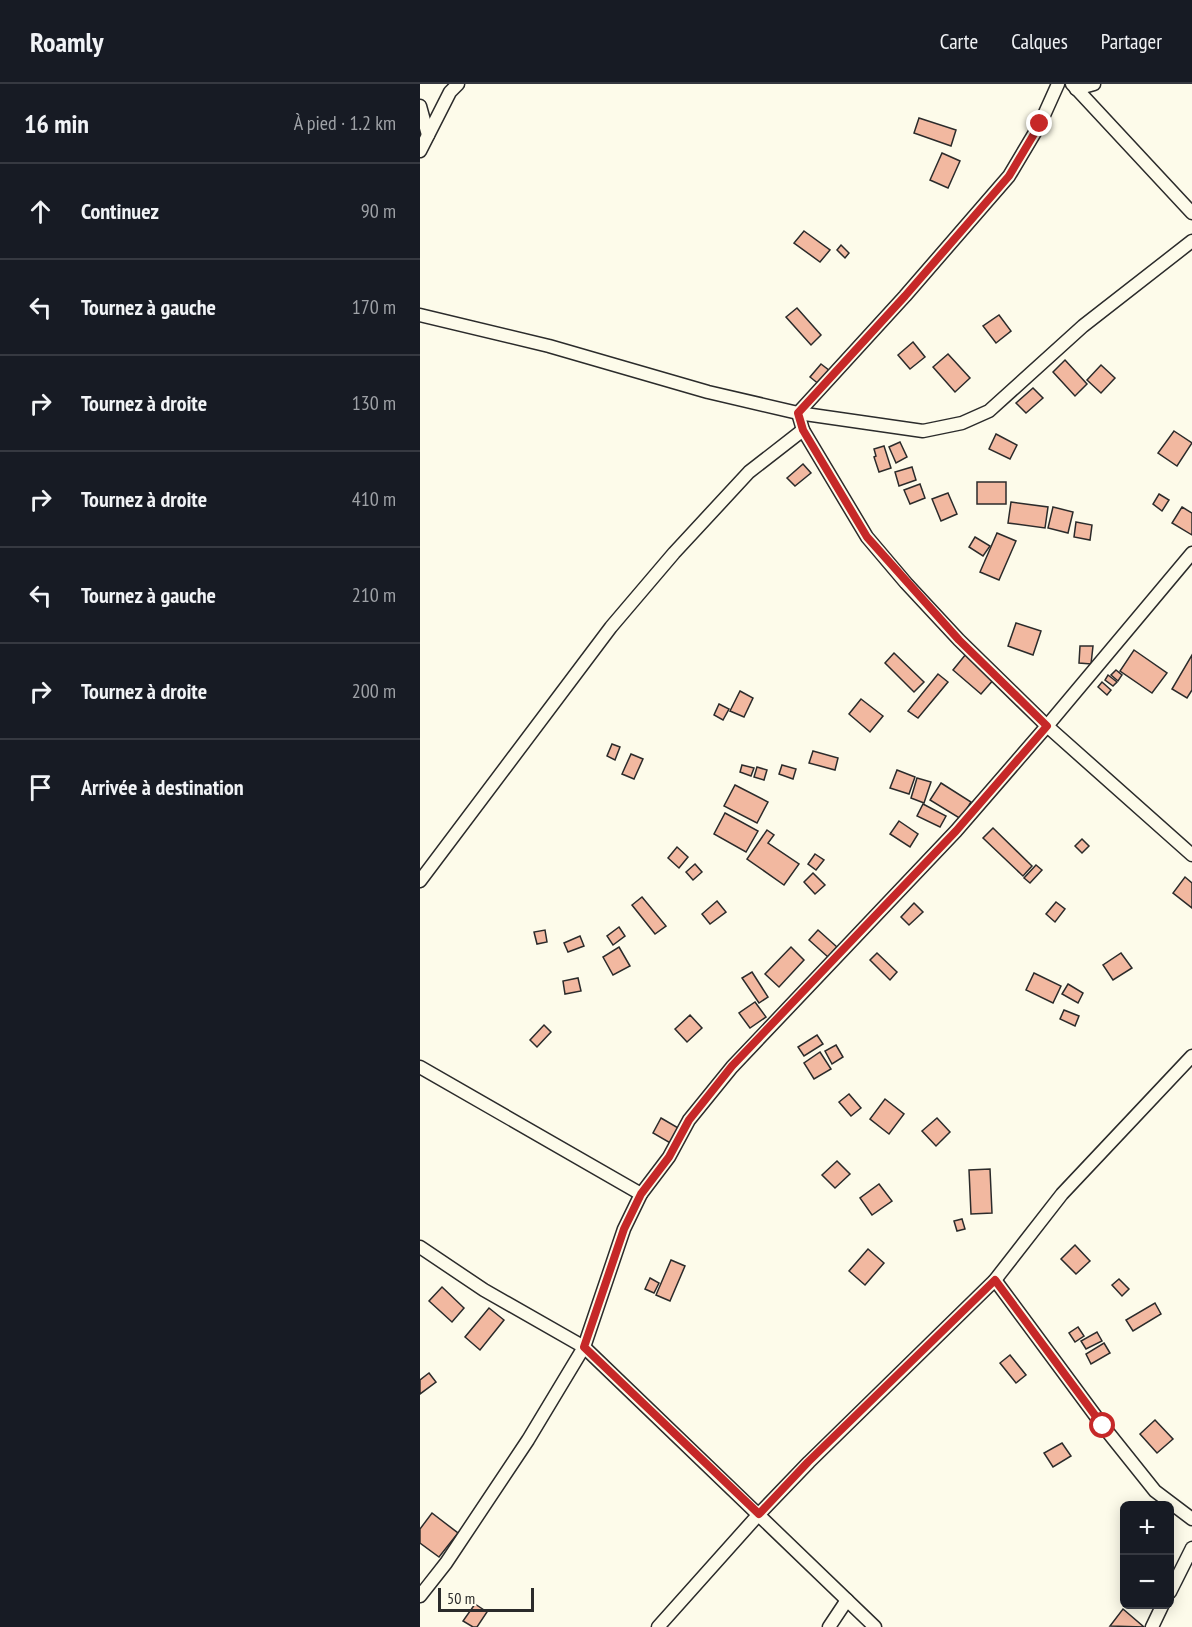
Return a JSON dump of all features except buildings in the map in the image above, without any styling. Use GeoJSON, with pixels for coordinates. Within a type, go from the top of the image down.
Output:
{"type":"FeatureCollection","features":[{"type":"Feature","properties":{"kind":"street"},"geometry":{"type":"LineString","coordinates":[[420,151],[450,92],[458,84]]}},
{"type":"Feature","properties":{"kind":"street"},"geometry":{"type":"LineString","coordinates":[[798,413],[905,296],[1009,176],[1040,124],[1058,84]]}},
{"type":"Feature","properties":{"kind":"street"},"geometry":{"type":"LineString","coordinates":[[1074,87],[1094,84]]}},
{"type":"Feature","properties":{"kind":"street"},"geometry":{"type":"LineString","coordinates":[[1074,87],[1192,213]]}},
{"type":"Feature","properties":{"kind":"street"},"geometry":{"type":"LineString","coordinates":[[420,106],[428,135]]}},
{"type":"Feature","properties":{"kind":"street"},"geometry":{"type":"LineString","coordinates":[[420,315],[549,346],[708,392],[798,413],[922,431],[962,423],[989,411],[1083,326],[1192,241]]}},
{"type":"Feature","properties":{"kind":"street"},"geometry":{"type":"LineString","coordinates":[[798,413],[803,430],[867,537],[959,640],[1047,726],[1192,855]]}},
{"type":"Feature","properties":{"kind":"street"},"geometry":{"type":"LineString","coordinates":[[420,881],[611,627],[667,561],[749,472],[803,430]]}},
{"type":"Feature","properties":{"kind":"street"},"geometry":{"type":"LineString","coordinates":[[420,1596],[446,1563],[528,1440],[584,1347],[624,1229],[641,1194],[669,1157],[689,1120],[732,1066],[956,831],[1192,553]]}},
{"type":"Feature","properties":{"kind":"street"},"geometry":{"type":"LineString","coordinates":[[658,1627],[808,1462],[995,1280],[1062,1194],[1192,1056]]}},
{"type":"Feature","properties":{"kind":"street"},"geometry":{"type":"LineString","coordinates":[[420,1067],[641,1194]]}},
{"type":"Feature","properties":{"kind":"street"},"geometry":{"type":"LineString","coordinates":[[420,1247],[484,1290],[584,1347],[876,1627]]}},
{"type":"Feature","properties":{"kind":"street"},"geometry":{"type":"LineString","coordinates":[[995,1280],[1103,1426],[1155,1491],[1192,1519]]}},
{"type":"Feature","properties":{"kind":"street"},"geometry":{"type":"LineString","coordinates":[[1174,1584],[1192,1548]]}},
{"type":"Feature","properties":{"kind":"street"},"geometry":{"type":"LineString","coordinates":[[829,1627],[847,1600]]}},
{"type":"Feature","properties":{"kind":"street"},"geometry":{"type":"LineString","coordinates":[[1152,1627],[1161,1609]]}},
{"type":"Feature","properties":{"kind":"route"},"geometry":{"type":"LineString","coordinates":[[1040,124],[1009,176],[905,296],[798,413],[803,430],[867,537],[959,640],[1047,726],[956,831],[732,1066],[689,1120],[669,1157],[641,1194],[624,1229],[584,1347],[759,1514],[808,1462],[995,1280],[1103,1426]]}}]}
